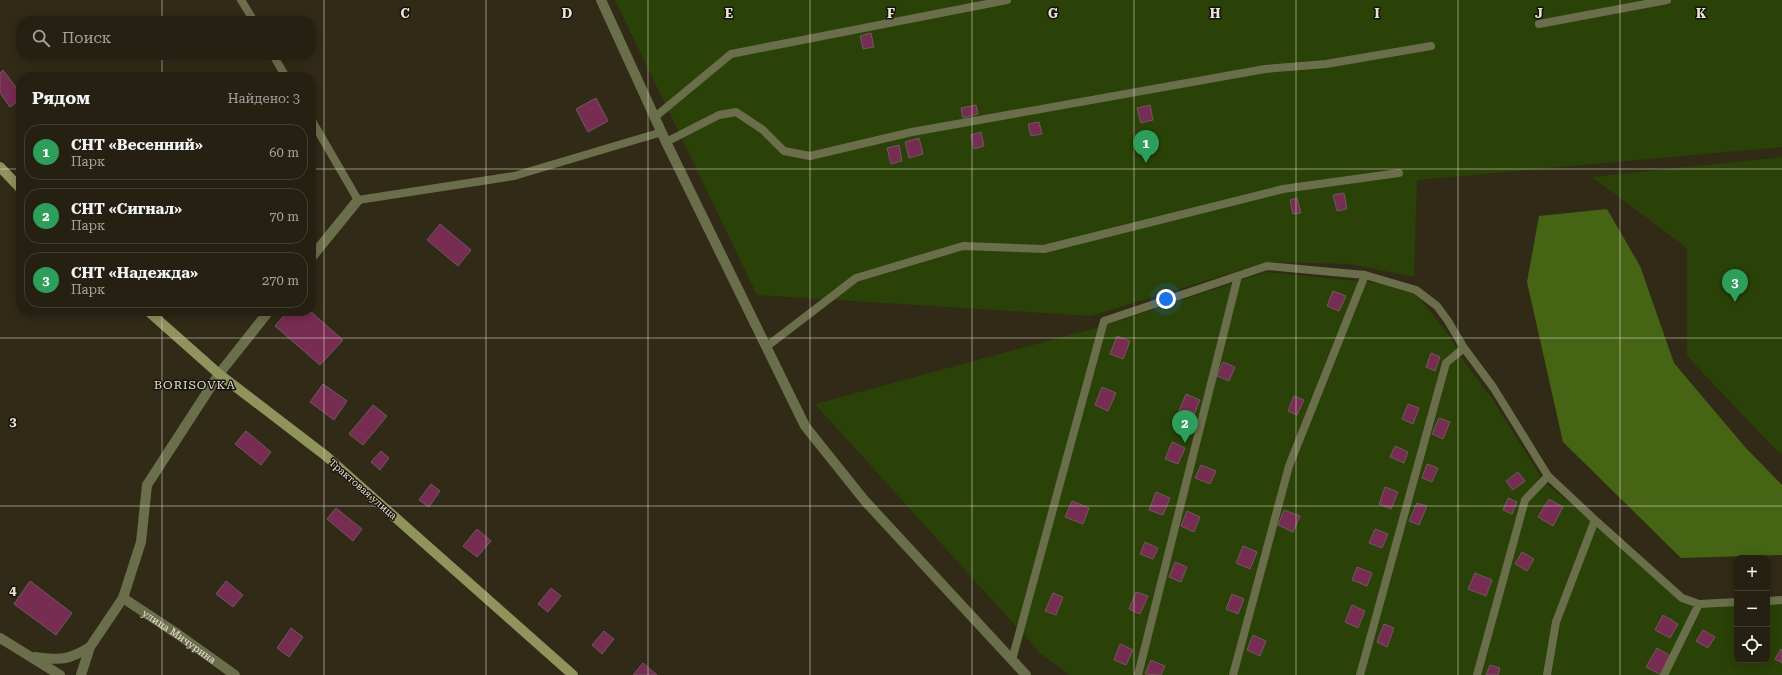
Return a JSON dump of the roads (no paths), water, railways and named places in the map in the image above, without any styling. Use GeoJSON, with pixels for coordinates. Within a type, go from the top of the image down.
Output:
{"type":"FeatureCollection","features":[{"type":"Feature","properties":{"kind":"main road"},"geometry":{"type":"LineString","coordinates":[[0,167],[16,184]]}},
{"type":"Feature","properties":{"kind":"main road","name":"Трактовая улица"},"geometry":{"type":"LineString","coordinates":[[154,316],[219,374],[326,456],[573,675]]}},
{"type":"Feature","properties":{"kind":"street"},"geometry":{"type":"LineString","coordinates":[[601,0],[666,142],[805,426],[865,501],[1026,675]]}},
{"type":"Feature","properties":{"kind":"street"},"geometry":{"type":"LineString","coordinates":[[316,252],[358,200]]}},
{"type":"Feature","properties":{"kind":"street"},"geometry":{"type":"LineString","coordinates":[[82,675],[90,647],[123,598],[141,542],[147,485],[219,374],[265,316]]}},
{"type":"Feature","properties":{"kind":"street","name":"улица Мичурина"},"geometry":{"type":"LineString","coordinates":[[123,598],[235,675]]}},
{"type":"Feature","properties":{"kind":"street"},"geometry":{"type":"LineString","coordinates":[[0,638],[60,675]]}},
{"type":"Feature","properties":{"kind":"street"},"geometry":{"type":"LineString","coordinates":[[31,656],[60,660],[75,656],[90,647]]}},
{"type":"Feature","properties":{"kind":"lane"},"geometry":{"type":"LineString","coordinates":[[241,0],[251,16]]}},
{"type":"Feature","properties":{"kind":"lane"},"geometry":{"type":"LineString","coordinates":[[655,117],[731,54],[1007,0]]}},
{"type":"Feature","properties":{"kind":"lane"},"geometry":{"type":"LineString","coordinates":[[1539,24],[1667,0]]}},
{"type":"Feature","properties":{"kind":"lane"},"geometry":{"type":"LineString","coordinates":[[666,142],[719,115],[736,112],[763,130],[784,151],[810,156],[912,132],[982,119],[1265,69],[1326,64],[1431,46]]}},
{"type":"Feature","properties":{"kind":"lane"},"geometry":{"type":"LineString","coordinates":[[276,60],[283,72]]}},
{"type":"Feature","properties":{"kind":"lane"},"geometry":{"type":"LineString","coordinates":[[316,129],[358,200],[514,176],[662,132]]}},
{"type":"Feature","properties":{"kind":"lane"},"geometry":{"type":"LineString","coordinates":[[766,346],[856,278],[963,246],[1044,249],[1283,189],[1399,173]]}},
{"type":"Feature","properties":{"kind":"lane"},"geometry":{"type":"LineString","coordinates":[[1012,660],[1104,321],[1267,266],[1365,275],[1416,290],[1437,306],[1464,348],[1493,388],[1548,476],[1594,520],[1682,598],[1699,604],[1734,602]]}},
{"type":"Feature","properties":{"kind":"lane"},"geometry":{"type":"LineString","coordinates":[[1233,675],[1289,466],[1365,275]]}},
{"type":"Feature","properties":{"kind":"lane"},"geometry":{"type":"LineString","coordinates":[[1138,675],[1238,276]]}},
{"type":"Feature","properties":{"kind":"lane"},"geometry":{"type":"LineString","coordinates":[[1360,675],[1446,362],[1464,348]]}},
{"type":"Feature","properties":{"kind":"lane"},"geometry":{"type":"LineString","coordinates":[[1477,675],[1525,500],[1548,476]]}},
{"type":"Feature","properties":{"kind":"lane"},"geometry":{"type":"LineString","coordinates":[[1547,675],[1556,622],[1594,520]]}},
{"type":"Feature","properties":{"kind":"lane"},"geometry":{"type":"LineString","coordinates":[[1770,601],[1782,600]]}},
{"type":"Feature","properties":{"kind":"lane"},"geometry":{"type":"LineString","coordinates":[[1664,675],[1699,604]]}},
{"type":"Feature","properties":{"kind":"place","name":"СНТ «Весенний»"},"geometry":{"type":"Point","coordinates":[1146,163]}},
{"type":"Feature","properties":{"kind":"place","name":"СНТ «Надежда»"},"geometry":{"type":"Point","coordinates":[1735,302]}},
{"type":"Feature","properties":{"kind":"place","name":"СНТ «Сигнал»"},"geometry":{"type":"Point","coordinates":[1185,443]}},
{"type":"Feature","properties":{"kind":"district","name":"BORISOVKA"},"geometry":{"type":"Point","coordinates":[195,385]}}]}
